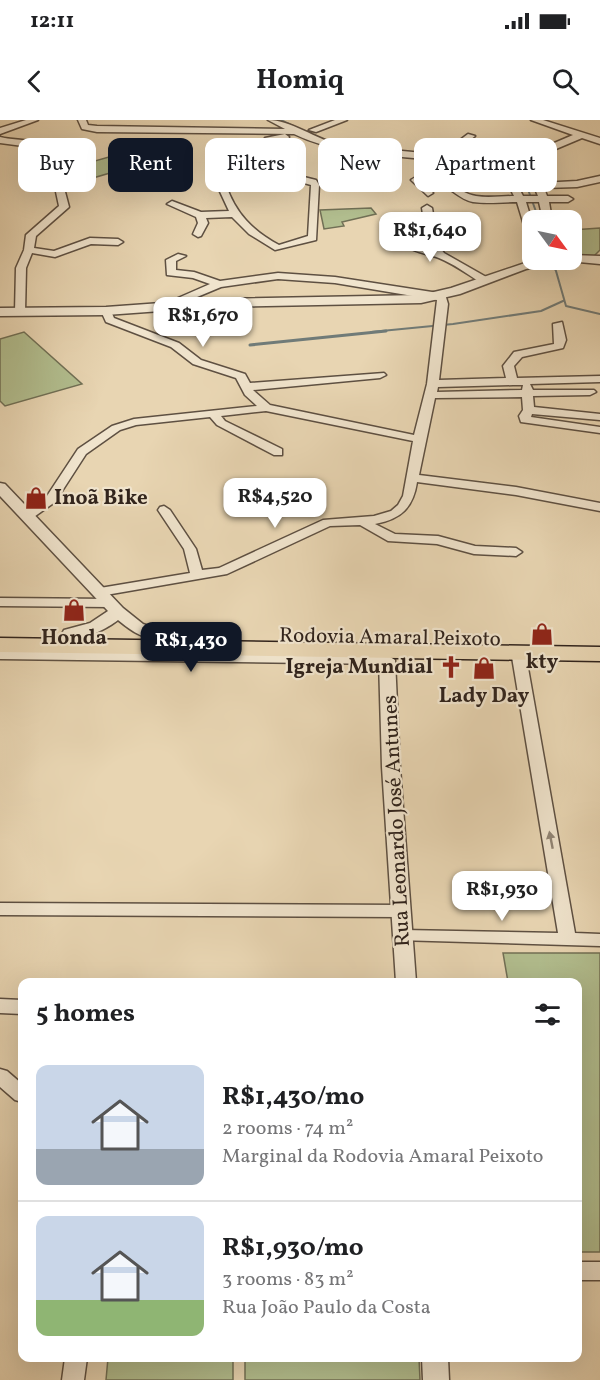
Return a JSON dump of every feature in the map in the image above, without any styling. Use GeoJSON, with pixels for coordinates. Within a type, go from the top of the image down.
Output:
{"type":"FeatureCollection","features":[{"type":"Feature","properties":{"kind":"highway","name":"Rodovia Amaral Peixoto"},"geometry":{"type":"LineString","coordinates":[[0,633],[600,642]]}},
{"type":"Feature","properties":{"kind":"highway","name":"Rodovia Amaral Peixoto"},"geometry":{"type":"LineString","coordinates":[[0,645],[600,654]]}},
{"type":"Feature","properties":{"kind":"street"},"geometry":{"type":"LineString","coordinates":[[0,131],[34,120]]}},
{"type":"Feature","properties":{"kind":"street"},"geometry":{"type":"LineString","coordinates":[[82,120],[87,128],[294,132]]}},
{"type":"Feature","properties":{"kind":"street"},"geometry":{"type":"LineString","coordinates":[[141,120],[143,130]]}},
{"type":"Feature","properties":{"kind":"street"},"geometry":{"type":"LineString","coordinates":[[272,120],[303,136],[339,148],[488,164],[498,168],[509,179],[524,210]]}},
{"type":"Feature","properties":{"kind":"street"},"geometry":{"type":"LineString","coordinates":[[290,120],[350,142],[414,148]]}},
{"type":"Feature","properties":{"kind":"street"},"geometry":{"type":"LineString","coordinates":[[313,130],[343,120]]}},
{"type":"Feature","properties":{"kind":"street"},"geometry":{"type":"LineString","coordinates":[[535,120],[600,141]]}},
{"type":"Feature","properties":{"kind":"street"},"geometry":{"type":"LineString","coordinates":[[557,145],[581,135]]}},
{"type":"Feature","properties":{"kind":"street"},"geometry":{"type":"LineString","coordinates":[[269,138],[303,136]]}},
{"type":"Feature","properties":{"kind":"street"},"geometry":{"type":"LineString","coordinates":[[0,140],[61,147],[66,150],[56,173],[64,207],[31,235],[29,250],[21,268],[18,312]]}},
{"type":"Feature","properties":{"kind":"street"},"geometry":{"type":"LineString","coordinates":[[428,193],[415,180],[420,178],[445,181],[465,196],[474,199],[568,199]]}},
{"type":"Feature","properties":{"kind":"street"},"geometry":{"type":"LineString","coordinates":[[557,185],[600,179]]}},
{"type":"Feature","properties":{"kind":"street"},"geometry":{"type":"LineString","coordinates":[[166,307],[278,262],[308,241],[314,235],[315,185],[306,181]]}},
{"type":"Feature","properties":{"kind":"street"},"geometry":{"type":"LineString","coordinates":[[0,602],[109,602],[231,568],[327,523],[385,518],[399,512],[406,504],[432,390],[443,304],[438,297],[335,280],[278,262],[259,238],[232,214],[223,192]]}},
{"type":"Feature","properties":{"kind":"street"},"geometry":{"type":"LineString","coordinates":[[540,192],[546,210]]}},
{"type":"Feature","properties":{"kind":"street"},"geometry":{"type":"LineString","coordinates":[[172,204],[200,215],[232,214]]}},
{"type":"Feature","properties":{"kind":"street"},"geometry":{"type":"LineString","coordinates":[[427,208],[433,245],[441,255]]}},
{"type":"Feature","properties":{"kind":"street"},"geometry":{"type":"LineString","coordinates":[[198,234],[203,223],[200,215]]}},
{"type":"Feature","properties":{"kind":"street"},"geometry":{"type":"LineString","coordinates":[[400,228],[403,238],[418,250],[441,255],[484,280]]}},
{"type":"Feature","properties":{"kind":"street"},"geometry":{"type":"LineString","coordinates":[[29,250],[55,254],[90,241],[118,242]]}},
{"type":"Feature","properties":{"kind":"street"},"geometry":{"type":"LineString","coordinates":[[181,256],[171,260],[171,273],[194,275],[219,284]]}},
{"type":"Feature","properties":{"kind":"street"},"geometry":{"type":"LineString","coordinates":[[582,259],[600,260]]}},
{"type":"Feature","properties":{"kind":"street"},"geometry":{"type":"LineString","coordinates":[[0,312],[106,311],[216,303],[407,300],[438,297],[522,267]]}},
{"type":"Feature","properties":{"kind":"street"},"geometry":{"type":"LineString","coordinates":[[106,311],[110,320],[176,345],[197,362],[241,376],[245,387],[266,408]]}},
{"type":"Feature","properties":{"kind":"street"},"geometry":{"type":"LineString","coordinates":[[0,317],[18,312]]}},
{"type":"Feature","properties":{"kind":"street"},"geometry":{"type":"LineString","coordinates":[[558,324],[561,340],[559,346],[518,354],[508,366],[529,394],[529,410],[524,418],[528,422],[600,430]]}},
{"type":"Feature","properties":{"kind":"street"},"geometry":{"type":"LineString","coordinates":[[245,387],[380,375]]}},
{"type":"Feature","properties":{"kind":"street"},"geometry":{"type":"LineString","coordinates":[[432,390],[519,382],[600,379]]}},
{"type":"Feature","properties":{"kind":"street"},"geometry":{"type":"LineString","coordinates":[[588,380],[590,392],[600,410]]}},
{"type":"Feature","properties":{"kind":"street"},"geometry":{"type":"LineString","coordinates":[[432,390],[529,394],[590,392]]}},
{"type":"Feature","properties":{"kind":"street"},"geometry":{"type":"LineString","coordinates":[[27,516],[51,499],[82,452],[116,428],[134,422],[266,408],[419,439]]}},
{"type":"Feature","properties":{"kind":"street"},"geometry":{"type":"LineString","coordinates":[[529,410],[600,417]]}},
{"type":"Feature","properties":{"kind":"street"},"geometry":{"type":"LineString","coordinates":[[213,414],[221,423],[278,452]]}},
{"type":"Feature","properties":{"kind":"street"},"geometry":{"type":"LineString","coordinates":[[412,478],[516,490],[600,507]]}},
{"type":"Feature","properties":{"kind":"street"},"geometry":{"type":"LineString","coordinates":[[2,491],[109,602],[137,627],[154,634]]}},
{"type":"Feature","properties":{"kind":"street"},"geometry":{"type":"LineString","coordinates":[[164,510],[190,549],[197,576]]}},
{"type":"Feature","properties":{"kind":"street"},"geometry":{"type":"LineString","coordinates":[[361,520],[393,538],[438,540],[474,550],[516,552]]}},
{"type":"Feature","properties":{"kind":"street"},"geometry":{"type":"LineString","coordinates":[[70,634],[107,622],[109,602]]}},
{"type":"Feature","properties":{"kind":"street"},"geometry":{"type":"LineString","coordinates":[[518,651],[568,939]]}},
{"type":"Feature","properties":{"kind":"street"},"geometry":{"type":"LineString","coordinates":[[0,655],[387,660]]}},
{"type":"Feature","properties":{"kind":"street","name":"Rua Leonardo José Antunes"},"geometry":{"type":"LineString","coordinates":[[387,660],[391,767],[406,978]]}},
{"type":"Feature","properties":{"kind":"street"},"geometry":{"type":"LineString","coordinates":[[0,909],[401,911]]}},
{"type":"Feature","properties":{"kind":"street"},"geometry":{"type":"LineString","coordinates":[[403,936],[600,940]]}},
{"type":"Feature","properties":{"kind":"street"},"geometry":{"type":"LineString","coordinates":[[0,1006],[18,1007]]}},
{"type":"Feature","properties":{"kind":"street"},"geometry":{"type":"LineString","coordinates":[[0,1076],[18,1092]]}},
{"type":"Feature","properties":{"kind":"street"},"geometry":{"type":"LineString","coordinates":[[582,1271],[600,1271]]}},
{"type":"Feature","properties":{"kind":"street"},"geometry":{"type":"LineString","coordinates":[[73,1380],[75,1362]]}},
{"type":"Feature","properties":{"kind":"street"},"geometry":{"type":"LineString","coordinates":[[435,1362],[436,1380]]}},
{"type":"Feature","properties":{"kind":"green space"},"geometry":{"type":"Polygon","coordinates":[[[108,157],[108,174],[96,177],[96,161],[108,157]]]}},
{"type":"Feature","properties":{"kind":"green space"},"geometry":{"type":"Polygon","coordinates":[[[371,208],[376,214],[342,222],[344,226],[324,229],[320,210],[371,208]]]}},
{"type":"Feature","properties":{"kind":"green space"},"geometry":{"type":"Polygon","coordinates":[[[600,228],[600,250],[594,256],[582,255],[582,229],[600,228]]]}},
{"type":"Feature","properties":{"kind":"green space"},"geometry":{"type":"Polygon","coordinates":[[[24,332],[82,384],[5,406],[0,401],[0,339],[24,332]]]}},
{"type":"Feature","properties":{"kind":"green space"},"geometry":{"type":"Polygon","coordinates":[[[503,953],[600,953],[600,1252],[582,1252],[582,978],[507,978],[503,953]]]}},
{"type":"Feature","properties":{"kind":"green space"},"geometry":{"type":"Polygon","coordinates":[[[108,1362],[233,1362],[233,1380],[106,1380],[108,1362]]]}},
{"type":"Feature","properties":{"kind":"green space"},"geometry":{"type":"Polygon","coordinates":[[[245,1362],[419,1362],[420,1380],[245,1380],[245,1362]]]}},
{"type":"Feature","properties":{"kind":"waterway"},"geometry":{"type":"LineString","coordinates":[[281,120],[293,126]]}},
{"type":"Feature","properties":{"kind":"waterway"},"geometry":{"type":"LineString","coordinates":[[402,151],[414,152]]}},
{"type":"Feature","properties":{"kind":"waterway"},"geometry":{"type":"LineString","coordinates":[[529,192],[535,210]]}},
{"type":"Feature","properties":{"kind":"waterway"},"geometry":{"type":"LineString","coordinates":[[555,270],[566,306],[600,314]]}},
{"type":"Feature","properties":{"kind":"waterway"},"geometry":{"type":"LineString","coordinates":[[371,332],[453,324],[541,311],[563,301]]}},
{"type":"Feature","properties":{"kind":"waterway"},"geometry":{"type":"LineString","coordinates":[[250,345],[386,331]]}},
{"type":"Feature","properties":{"kind":"place","name":"Inoã Bike"},"geometry":{"type":"Point","coordinates":[36,498]}},
{"type":"Feature","properties":{"kind":"place","name":"Honda"},"geometry":{"type":"Point","coordinates":[74,610]}},
{"type":"Feature","properties":{"kind":"place","name":"kty"},"geometry":{"type":"Point","coordinates":[542,634]}},
{"type":"Feature","properties":{"kind":"place","name":"Igreja Mundial"},"geometry":{"type":"Point","coordinates":[451,667]}},
{"type":"Feature","properties":{"kind":"place","name":"Lady Day"},"geometry":{"type":"Point","coordinates":[484,668]}}]}
